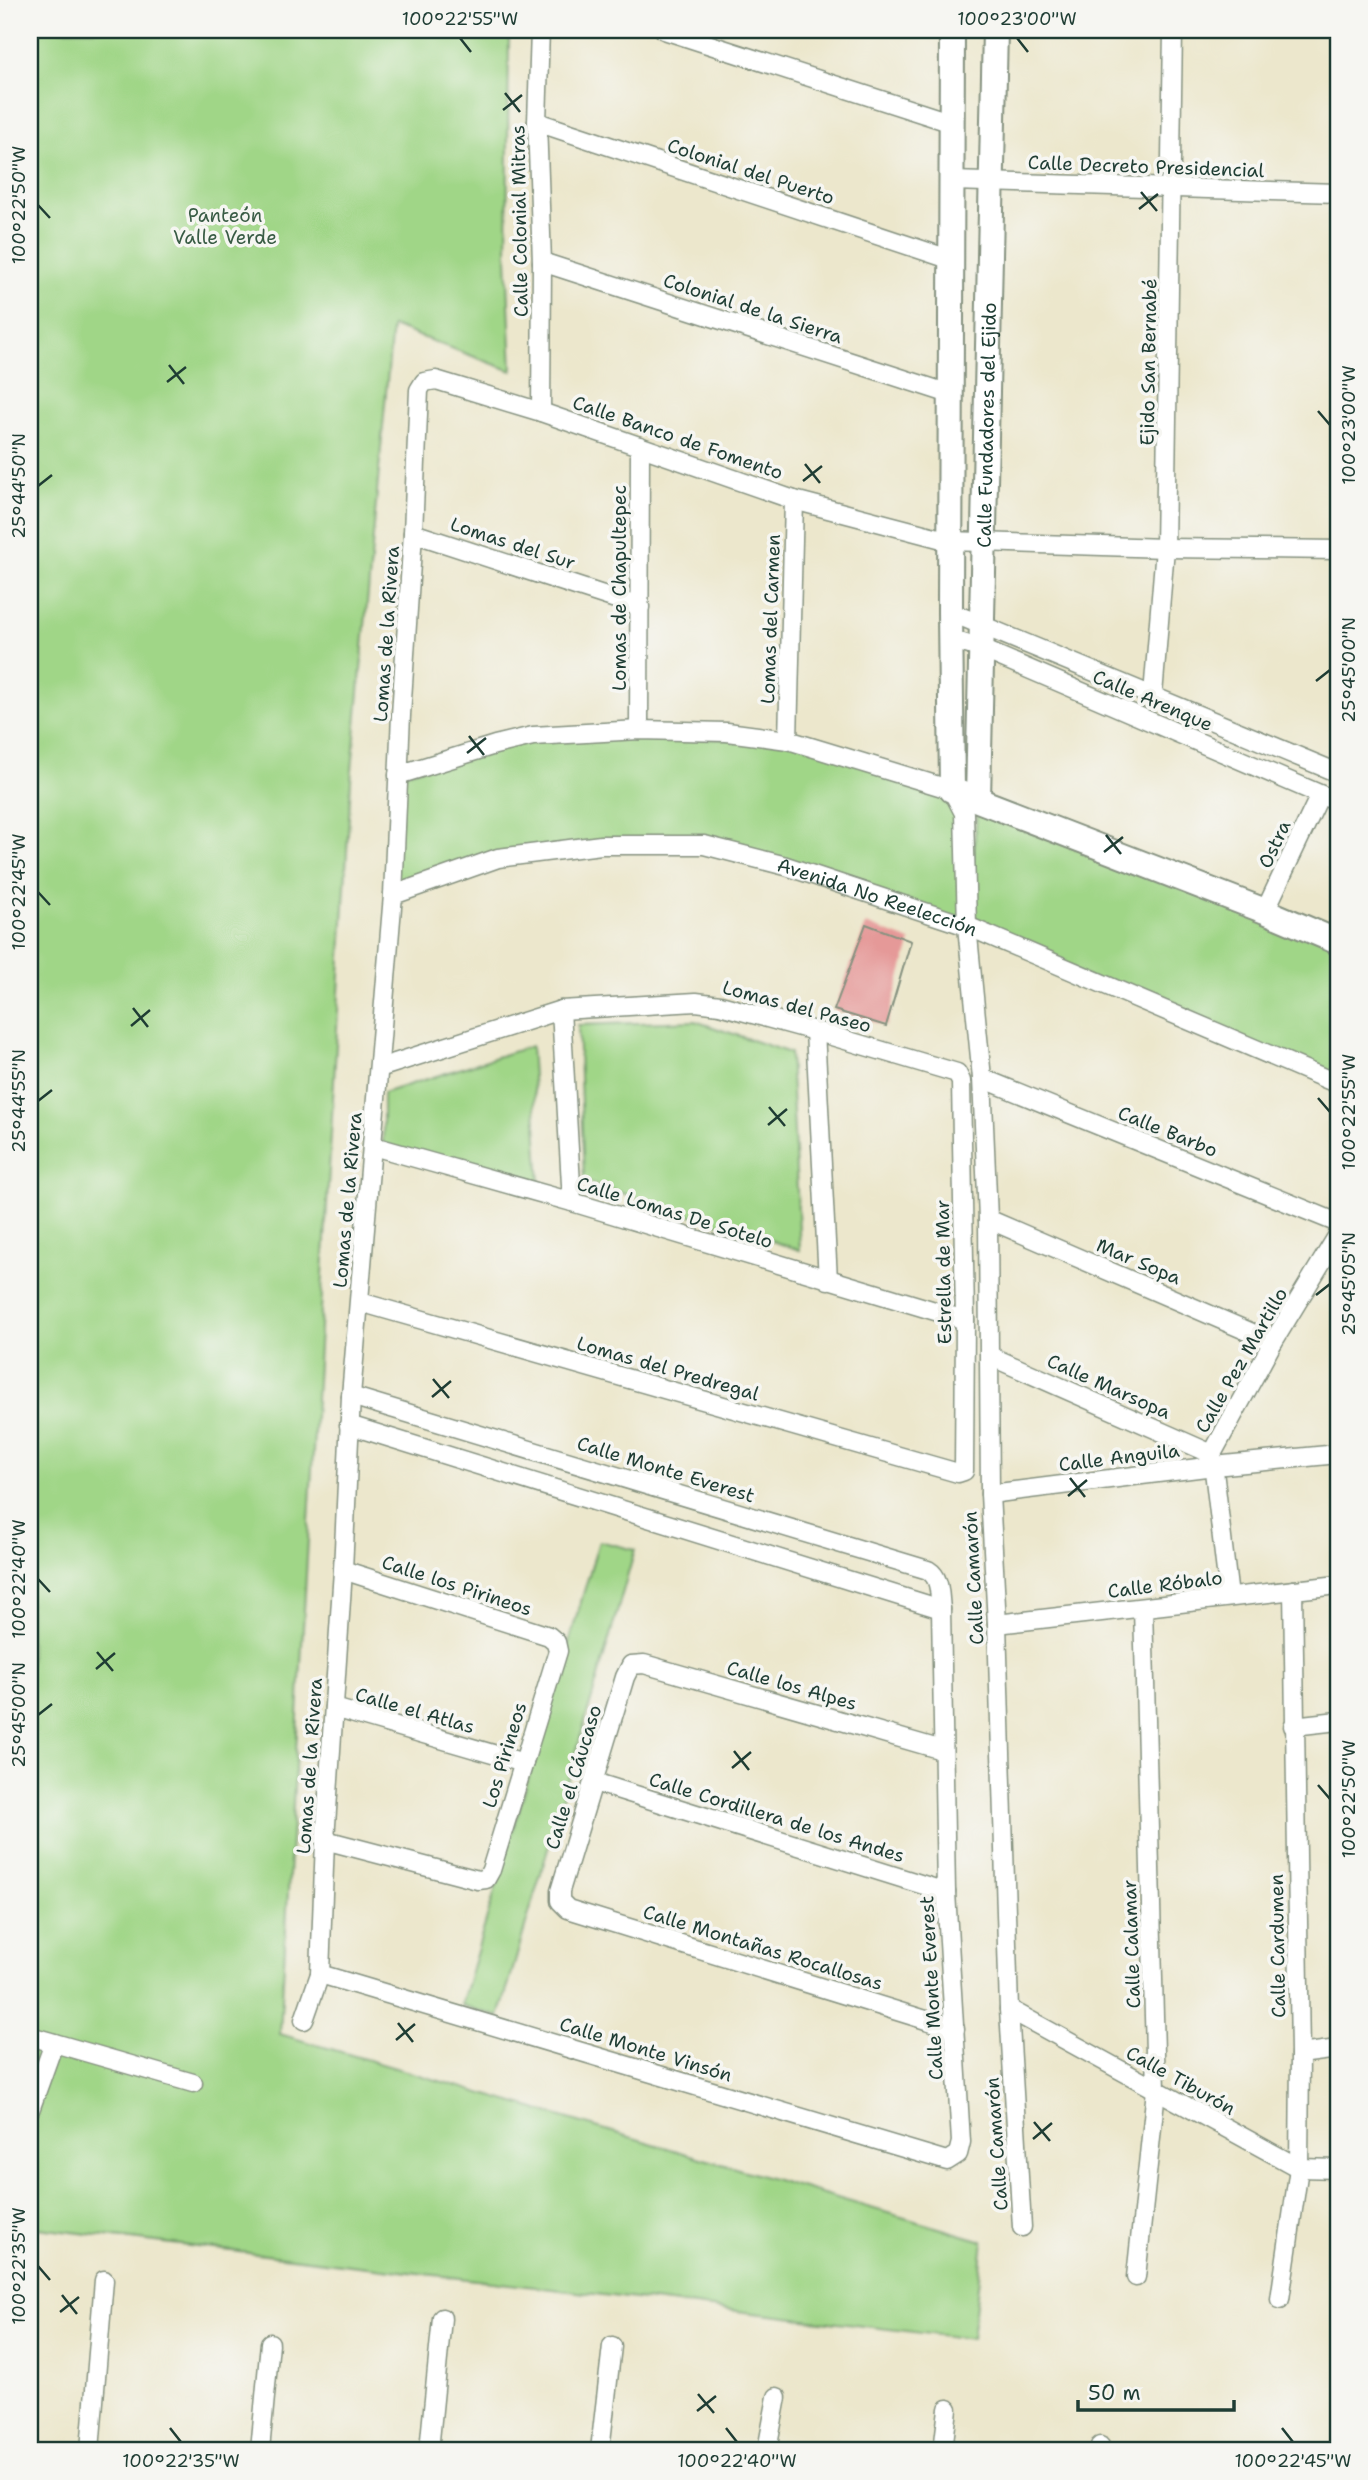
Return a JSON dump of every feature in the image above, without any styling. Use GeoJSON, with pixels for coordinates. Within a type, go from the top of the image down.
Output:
{"type":"FeatureCollection","features":[{"type":"Feature","properties":{"kind":"street","name":"Calle Colonial Mitras"},"geometry":{"type":"LineString","coordinates":[[540,30],[537,122],[542,262],[541,412]]}},
{"type":"Feature","properties":{"kind":"street"},"geometry":{"type":"LineString","coordinates":[[664,30],[952,123]]}},
{"type":"Feature","properties":{"kind":"street","name":"Calle Fundadores del Ejido"},"geometry":{"type":"LineString","coordinates":[[952,30],[952,790]]}},
{"type":"Feature","properties":{"kind":"street","name":"Calle Fundadores del Ejido"},"geometry":{"type":"LineString","coordinates":[[967,926],[971,806],[983,624],[995,30]]}},
{"type":"Feature","properties":{"kind":"street","name":"Ejido San Bernabé"},"geometry":{"type":"LineString","coordinates":[[1153,695],[1165,548],[1173,30]]}},
{"type":"Feature","properties":{"kind":"street","name":"Colonial del Puerto"},"geometry":{"type":"LineString","coordinates":[[537,122],[952,260]]}},
{"type":"Feature","properties":{"kind":"street","name":"Calle Decreto Presidencial"},"geometry":{"type":"LineString","coordinates":[[952,181],[1338,193]]}},
{"type":"Feature","properties":{"kind":"street","name":"Colonial de la Sierra"},"geometry":{"type":"LineString","coordinates":[[542,262],[950,394]]}},
{"type":"Feature","properties":{"kind":"street","name":"Calle Banco de Fomento"},"geometry":{"type":"LineString","coordinates":[[424,382],[436,380],[541,412],[794,500],[950,541],[1338,550]]}},
{"type":"Feature","properties":{"kind":"street","name":"Lomas de la Rivera"},"geometry":{"type":"LineString","coordinates":[[304,2020],[320,1974],[349,1425],[393,895],[419,390],[424,382]]}},
{"type":"Feature","properties":{"kind":"street","name":"Lomas de Chapultepec"},"geometry":{"type":"LineString","coordinates":[[639,730],[640,446]]}},
{"type":"Feature","properties":{"kind":"street","name":"Lomas del Carmen"},"geometry":{"type":"LineString","coordinates":[[788,740],[794,500]]}},
{"type":"Feature","properties":{"kind":"street","name":"Lomas del Sur"},"geometry":{"type":"LineString","coordinates":[[413,533],[640,607]]}},
{"type":"Feature","properties":{"kind":"street","name":"Calle Arenque"},"geometry":{"type":"LineString","coordinates":[[950,612],[1338,773]]}},
{"type":"Feature","properties":{"kind":"street","name":"Calle Arenque"},"geometry":{"type":"LineString","coordinates":[[950,639],[982,649],[1338,802]]}},
{"type":"Feature","properties":{"kind":"street"},"geometry":{"type":"LineString","coordinates":[[398,775],[533,736],[639,730],[727,732],[788,740],[952,790],[971,806],[1265,911],[1338,942]]}},
{"type":"Feature","properties":{"kind":"street","name":"Ostra"},"geometry":{"type":"LineString","coordinates":[[1265,911],[1320,795]]}},
{"type":"Feature","properties":{"kind":"street","name":"Avenida No Reelección"},"geometry":{"type":"LineString","coordinates":[[393,895],[498,858],[601,845],[704,845],[786,866],[967,926],[1338,1084]]}},
{"type":"Feature","properties":{"kind":"street","name":"Calle Camarón"},"geometry":{"type":"LineString","coordinates":[[967,926],[982,1079],[988,1219],[990,1494],[997,1625],[1009,2009],[1022,2227]]}},
{"type":"Feature","properties":{"kind":"street","name":"Lomas del Paseo"},"geometry":{"type":"LineString","coordinates":[[379,1068],[561,1010],[696,1002],[720,1005],[957,1073]]}},
{"type":"Feature","properties":{"kind":"street"},"geometry":{"type":"LineString","coordinates":[[561,1010],[572,1202]]}},
{"type":"Feature","properties":{"kind":"street"},"geometry":{"type":"LineString","coordinates":[[815,1031],[828,1280]]}},
{"type":"Feature","properties":{"kind":"street","name":"Estrella de Mar"},"geometry":{"type":"LineString","coordinates":[[957,1073],[961,1081],[965,1320],[964,1471]]}},
{"type":"Feature","properties":{"kind":"street","name":"Calle Barbo"},"geometry":{"type":"LineString","coordinates":[[982,1079],[1338,1223]]}},
{"type":"Feature","properties":{"kind":"street","name":"Calle Lomas De Sotelo"},"geometry":{"type":"LineString","coordinates":[[373,1146],[572,1202],[965,1320]]}},
{"type":"Feature","properties":{"kind":"street","name":"Mar Sopa"},"geometry":{"type":"LineString","coordinates":[[988,1219],[1273,1342]]}},
{"type":"Feature","properties":{"kind":"street","name":"Calle Pez Martillo"},"geometry":{"type":"LineString","coordinates":[[1213,1460],[1273,1342],[1338,1235]]}},
{"type":"Feature","properties":{"kind":"street","name":"Lomas del Predregal"},"geometry":{"type":"LineString","coordinates":[[360,1302],[958,1473],[964,1471]]}},
{"type":"Feature","properties":{"kind":"street","name":"Calle Marsopa"},"geometry":{"type":"LineString","coordinates":[[990,1356],[1213,1460]]}},
{"type":"Feature","properties":{"kind":"street","name":"Calle Monte Everest"},"geometry":{"type":"LineString","coordinates":[[351,1396],[934,1574],[938,1581],[941,1609],[946,1892],[961,2142],[958,2154]]}},
{"type":"Feature","properties":{"kind":"street"},"geometry":{"type":"LineString","coordinates":[[349,1425],[941,1609]]}},
{"type":"Feature","properties":{"kind":"street","name":"Calle Anguila"},"geometry":{"type":"LineString","coordinates":[[990,1494],[1213,1460],[1338,1454]]}},
{"type":"Feature","properties":{"kind":"street"},"geometry":{"type":"LineString","coordinates":[[1213,1460],[1229,1597]]}},
{"type":"Feature","properties":{"kind":"street","name":"Calle los Pirineos"},"geometry":{"type":"LineString","coordinates":[[343,1570],[549,1636],[556,1642]]}},
{"type":"Feature","properties":{"kind":"street","name":"Calle Róbalo"},"geometry":{"type":"LineString","coordinates":[[997,1625],[1338,1585]]}},
{"type":"Feature","properties":{"kind":"street","name":"Calle Cardumen"},"geometry":{"type":"LineString","coordinates":[[1280,2299],[1299,2168],[1300,2054],[1293,1590]]}},
{"type":"Feature","properties":{"kind":"street","name":"Calle Calamar"},"geometry":{"type":"LineString","coordinates":[[1136,2277],[1156,2090],[1143,1608]]}},
{"type":"Feature","properties":{"kind":"street","name":"Los Pirineos"},"geometry":{"type":"LineString","coordinates":[[325,1840],[478,1880],[486,1879],[558,1651],[556,1642]]}},
{"type":"Feature","properties":{"kind":"street","name":"Calle los Alpes"},"geometry":{"type":"LineString","coordinates":[[631,1665],[643,1664],[942,1750]]}},
{"type":"Feature","properties":{"kind":"street","name":"Calle el Cáucaso"},"geometry":{"type":"LineString","coordinates":[[560,1901],[559,1891],[631,1665]]}},
{"type":"Feature","properties":{"kind":"street","name":"Calle el Atlas"},"geometry":{"type":"LineString","coordinates":[[334,1708],[524,1763]]}},
{"type":"Feature","properties":{"kind":"street"},"geometry":{"type":"LineString","coordinates":[[1293,1726],[1338,1721]]}},
{"type":"Feature","properties":{"kind":"street","name":"Calle Cordillera de los Andes"},"geometry":{"type":"LineString","coordinates":[[594,1782],[946,1892]]}},
{"type":"Feature","properties":{"kind":"street","name":"Calle Montañas Rocallosas"},"geometry":{"type":"LineString","coordinates":[[560,1901],[568,1909],[955,2029]]}},
{"type":"Feature","properties":{"kind":"street","name":"Calle Monte Vinsón"},"geometry":{"type":"LineString","coordinates":[[320,1974],[947,2161],[958,2154]]}},
{"type":"Feature","properties":{"kind":"street","name":"Calle Tiburón"},"geometry":{"type":"LineString","coordinates":[[1009,2009],[1299,2168],[1338,2169]]}},
{"type":"Feature","properties":{"kind":"street"},"geometry":{"type":"LineString","coordinates":[[30,2036],[193,2083]]}},
{"type":"Feature","properties":{"kind":"street"},"geometry":{"type":"LineString","coordinates":[[30,2110],[54,2043]]}},
{"type":"Feature","properties":{"kind":"street"},"geometry":{"type":"LineString","coordinates":[[1300,2054],[1338,2049]]}},
{"type":"Feature","properties":{"kind":"street"},"geometry":{"type":"LineString","coordinates":[[90,2450],[104,2280]]}},
{"type":"Feature","properties":{"kind":"street"},"geometry":{"type":"LineString","coordinates":[[429,2450],[442,2318]]}},
{"type":"Feature","properties":{"kind":"street"},"geometry":{"type":"LineString","coordinates":[[260,2450],[270,2343]]}},
{"type":"Feature","properties":{"kind":"street"},"geometry":{"type":"LineString","coordinates":[[600,2450],[612,2346]]}},
{"type":"Feature","properties":{"kind":"street"},"geometry":{"type":"LineString","coordinates":[[767,2450],[777,2398]]}},
{"type":"Feature","properties":{"kind":"street"},"geometry":{"type":"LineString","coordinates":[[943,2450],[948,2409]]}},
{"type":"Feature","properties":{"kind":"green space","name":"Panteón Valle Verde"},"geometry":{"type":"Polygon","coordinates":[[[30,30],[509,30],[507,258],[512,371],[392,326],[351,781],[280,2034],[983,2241],[972,2339],[30,2227],[30,30]]]}},
{"type":"Feature","properties":{"kind":"green space"},"geometry":{"type":"Polygon","coordinates":[[[533,736],[788,740],[952,790],[964,813],[968,917],[978,799],[1338,942],[1338,1084],[967,926],[704,845],[498,858],[393,895],[398,775],[533,736]]]}},
{"type":"Feature","properties":{"kind":"green space"},"geometry":{"type":"Polygon","coordinates":[[[695,1021],[790,1053],[800,1250],[584,1181],[578,1025],[695,1021]]]}},
{"type":"Feature","properties":{"kind":"green space"},"geometry":{"type":"Polygon","coordinates":[[[531,1046],[540,1185],[383,1144],[383,1093],[531,1046]]]}},
{"type":"Feature","properties":{"kind":"green space"},"geometry":{"type":"Polygon","coordinates":[[[599,1541],[635,1550],[499,2017],[461,2005],[599,1541]]]}},
{"type":"Feature","properties":{"kind":"building"},"geometry":{"type":"Polygon","coordinates":[[[866,924],[911,941],[886,1026],[834,1010],[866,924]]]}}]}
